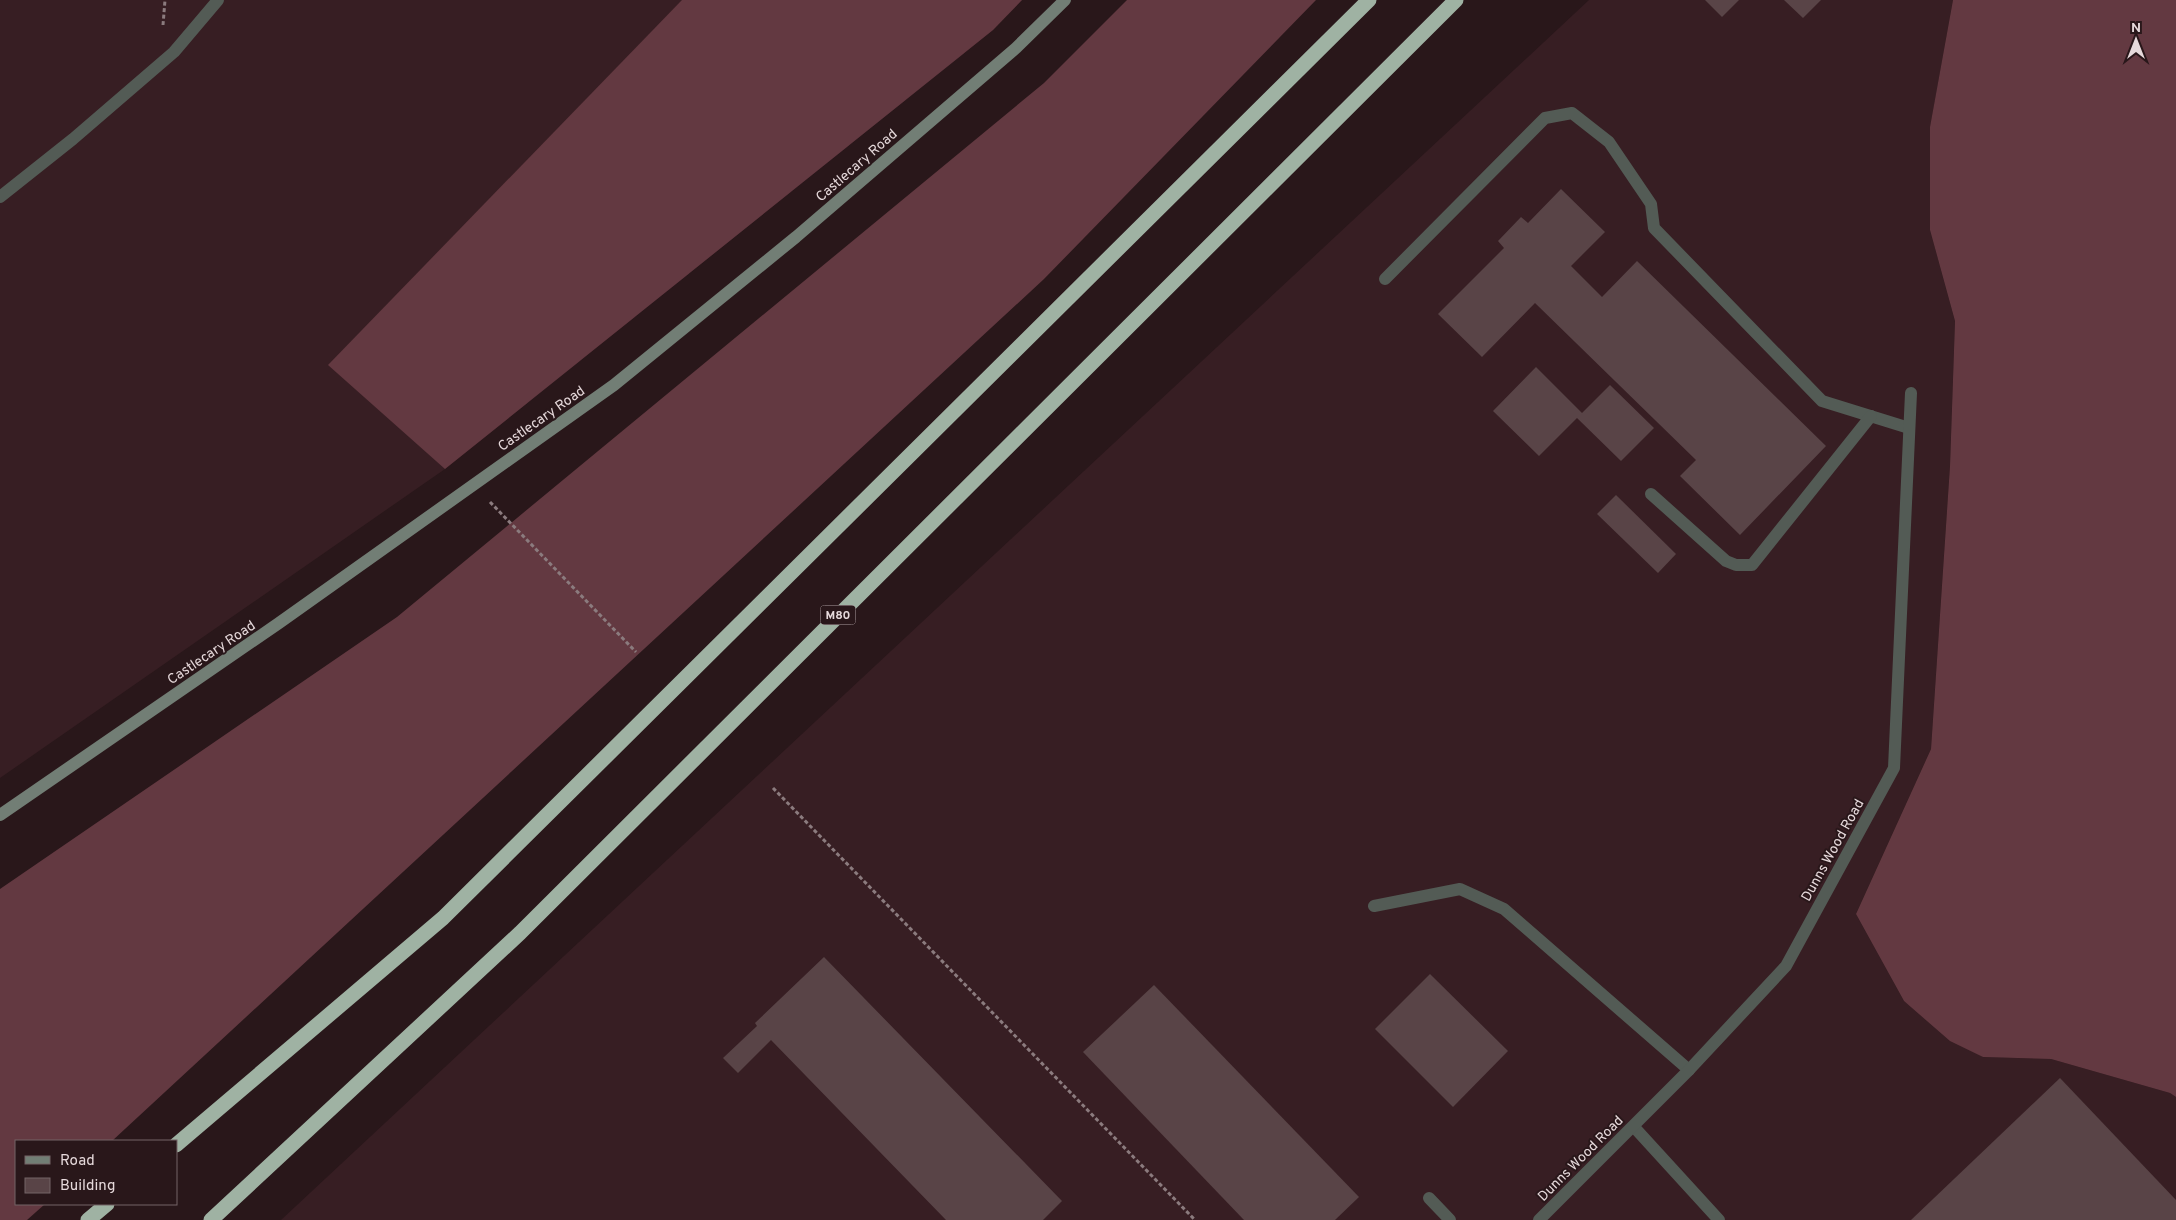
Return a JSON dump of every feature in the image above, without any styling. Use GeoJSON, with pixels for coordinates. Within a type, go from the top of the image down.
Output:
{"type":"FeatureCollection","features":[{"type":"Feature","properties":{"kind":"highway"},"geometry":{"type":"LineString","coordinates":[[178,1143],[443,918],[1368,0]]}},
{"type":"Feature","properties":{"kind":"highway","name":"M80"},"geometry":{"type":"LineString","coordinates":[[210,1220],[520,933],[1456,0]]}},
{"type":"Feature","properties":{"kind":"highway"},"geometry":{"type":"LineString","coordinates":[[88,1220],[106,1205]]}},
{"type":"Feature","properties":{"kind":"main road","name":"Castlecary Road"},"geometry":{"type":"LineString","coordinates":[[0,815],[279,624],[614,385],[796,237],[1016,48],[1065,0]]}},
{"type":"Feature","properties":{"kind":"street"},"geometry":{"type":"LineString","coordinates":[[0,197],[73,140],[174,52],[218,0]]}},
{"type":"Feature","properties":{"kind":"street"},"geometry":{"type":"LineString","coordinates":[[1385,279],[1545,118],[1572,113],[1609,142],[1651,204],[1654,228],[1822,401],[1910,428]]}},
{"type":"Feature","properties":{"kind":"street","name":"Dunns Wood Road"},"geometry":{"type":"LineString","coordinates":[[1539,1220],[1634,1127],[1786,966],[1894,768],[1911,393]]}},
{"type":"Feature","properties":{"kind":"street"},"geometry":{"type":"LineString","coordinates":[[1651,494],[1726,561],[1736,565],[1752,565],[1871,416]]}},
{"type":"Feature","properties":{"kind":"street"},"geometry":{"type":"LineString","coordinates":[[1374,906],[1460,889],[1504,909],[1689,1070]]}},
{"type":"Feature","properties":{"kind":"street"},"geometry":{"type":"LineString","coordinates":[[1634,1127],[1719,1220]]}},
{"type":"Feature","properties":{"kind":"street"},"geometry":{"type":"LineString","coordinates":[[1429,1198],[1450,1220]]}},
{"type":"Feature","properties":{"kind":"path"},"geometry":{"type":"LineString","coordinates":[[473,485],[636,652]]}},
{"type":"Feature","properties":{"kind":"path"},"geometry":{"type":"LineString","coordinates":[[773,788],[1195,1220]]}},
{"type":"Feature","properties":{"kind":"shaded area"},"geometry":{"type":"Polygon","coordinates":[[[0,0],[1022,0],[993,30],[445,469],[0,778],[0,0]]]}},
{"type":"Feature","properties":{"kind":"shaded area"},"geometry":{"type":"Polygon","coordinates":[[[682,0],[1022,0],[993,30],[445,469],[328,365],[682,0]]]}},
{"type":"Feature","properties":{"kind":"shaded area"},"geometry":{"type":"Polygon","coordinates":[[[1127,0],[1316,0],[1044,279],[113,1140],[15,1140],[15,1205],[44,1205],[27,1220],[0,1220],[0,889],[397,617],[1044,83],[1127,0]]]}},
{"type":"Feature","properties":{"kind":"shaded area"},"geometry":{"type":"Polygon","coordinates":[[[1589,0],[1953,0],[1930,128],[1930,230],[1955,321],[1950,466],[1931,749],[1856,914],[1904,1001],[1983,1057],[2051,1059],[2170,1093],[2176,1097],[2176,1220],[281,1220],[1589,0]]]}},
{"type":"Feature","properties":{"kind":"shaded area"},"geometry":{"type":"Polygon","coordinates":[[[1953,0],[2176,0],[2176,1097],[2170,1093],[2051,1059],[1983,1057],[1950,1041],[1904,1001],[1856,914],[1931,749],[1950,466],[1955,321],[1930,230],[1930,127],[1953,0]]]}},
{"type":"Feature","properties":{"kind":"building"},"geometry":{"type":"Polygon","coordinates":[[[1705,0],[1739,0],[1722,17],[1705,0]]]}},
{"type":"Feature","properties":{"kind":"building"},"geometry":{"type":"Polygon","coordinates":[[[1784,0],[1821,0],[1803,18],[1784,0]]]}},
{"type":"Feature","properties":{"kind":"building"},"geometry":{"type":"Polygon","coordinates":[[[1561,189],[1605,232],[1571,266],[1602,297],[1637,261],[1826,446],[1740,535],[1680,476],[1696,460],[1535,303],[1482,357],[1438,314],[1504,248],[1498,241],[1521,217],[1528,223],[1561,189]]]}},
{"type":"Feature","properties":{"kind":"building"},"geometry":{"type":"Polygon","coordinates":[[[1536,367],[1582,413],[1610,385],[1654,428],[1621,461],[1577,418],[1539,456],[1493,411],[1536,367]]]}},
{"type":"Feature","properties":{"kind":"building"},"geometry":{"type":"Polygon","coordinates":[[[1616,495],[1676,554],[1658,573],[1597,514],[1616,495]]]}},
{"type":"Feature","properties":{"kind":"building"},"geometry":{"type":"Polygon","coordinates":[[[824,957],[1062,1201],[1043,1220],[946,1220],[771,1040],[738,1073],[723,1058],[757,1026],[755,1023],[824,957]]]}},
{"type":"Feature","properties":{"kind":"building"},"geometry":{"type":"Polygon","coordinates":[[[1430,974],[1508,1051],[1453,1107],[1375,1029],[1430,974]]]}},
{"type":"Feature","properties":{"kind":"building"},"geometry":{"type":"Polygon","coordinates":[[[1154,985],[1359,1197],[1335,1220],[1244,1220],[1083,1052],[1154,985]]]}},
{"type":"Feature","properties":{"kind":"building"},"geometry":{"type":"Polygon","coordinates":[[[2060,1078],[2176,1200],[2176,1220],[1911,1220],[2060,1078]]]}}]}
